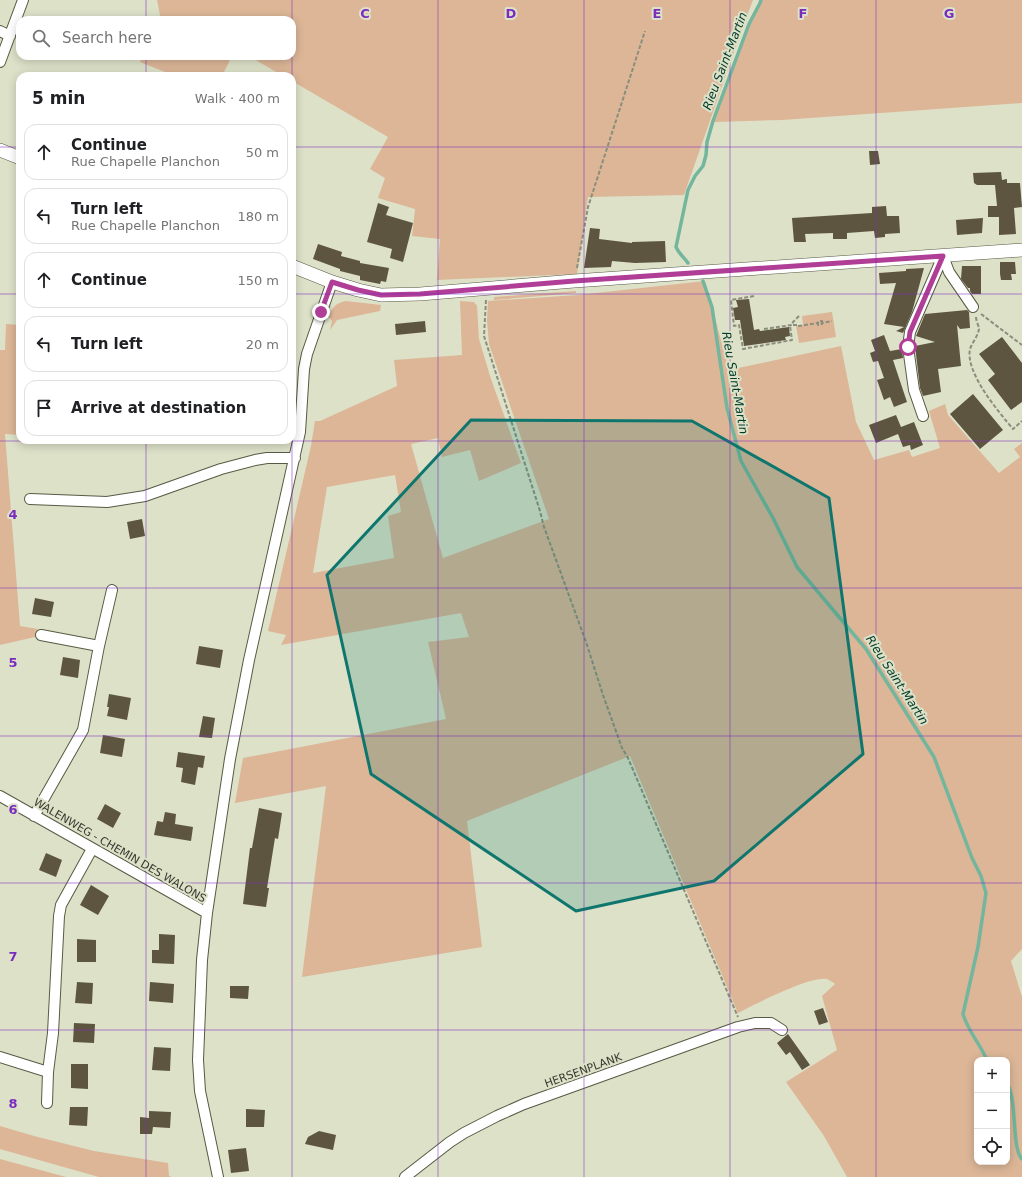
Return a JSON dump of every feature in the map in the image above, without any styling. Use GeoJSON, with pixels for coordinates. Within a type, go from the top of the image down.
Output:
{"type":"FeatureCollection","features":[{"type":"Feature","properties":{"kind":"street"},"geometry":{"type":"LineString","coordinates":[[17,16],[23,0]]}},
{"type":"Feature","properties":{"kind":"street"},"geometry":{"type":"LineString","coordinates":[[0,62],[16,19]]}},
{"type":"Feature","properties":{"kind":"street"},"geometry":{"type":"LineString","coordinates":[[0,31],[10,36]]}},
{"type":"Feature","properties":{"kind":"street"},"geometry":{"type":"LineString","coordinates":[[0,150],[16,156]]}},
{"type":"Feature","properties":{"kind":"street"},"geometry":{"type":"LineString","coordinates":[[296,268],[332,282],[381,295],[420,294],[574,281],[1022,250]]}},
{"type":"Feature","properties":{"kind":"street"},"geometry":{"type":"LineString","coordinates":[[943,256],[949,272],[973,306]]}},
{"type":"Feature","properties":{"kind":"street"},"geometry":{"type":"LineString","coordinates":[[923,416],[914,390],[908,347],[910,332],[943,256]]}},
{"type":"Feature","properties":{"kind":"street"},"geometry":{"type":"LineString","coordinates":[[218,1177],[200,1091],[198,1060],[202,968],[207,913],[230,759],[248,667],[295,458],[302,420],[302,393],[306,361],[332,282]]}},
{"type":"Feature","properties":{"kind":"street"},"geometry":{"type":"LineString","coordinates":[[30,499],[107,502],[145,496],[221,469],[254,460],[267,458],[295,458]]}},
{"type":"Feature","properties":{"kind":"street"},"geometry":{"type":"LineString","coordinates":[[34,816],[83,730],[99,646],[112,590]]}},
{"type":"Feature","properties":{"kind":"street"},"geometry":{"type":"LineString","coordinates":[[41,635],[99,646]]}},
{"type":"Feature","properties":{"kind":"street","name":"WALENWEG - CHEMIN DES WALONS"},"geometry":{"type":"LineString","coordinates":[[0,796],[207,913]]}},
{"type":"Feature","properties":{"kind":"street"},"geometry":{"type":"LineString","coordinates":[[47,1104],[48,1072],[53,1033],[59,916],[61,905],[92,849]]}},
{"type":"Feature","properties":{"kind":"street","name":"HERSENPLANK"},"geometry":{"type":"LineString","coordinates":[[405,1177],[460,1136],[511,1110],[659,1054],[738,1027],[755,1023],[771,1023],[782,1030]]}},
{"type":"Feature","properties":{"kind":"street"},"geometry":{"type":"LineString","coordinates":[[0,1056],[48,1072]]}},
{"type":"Feature","properties":{"kind":"path"},"geometry":{"type":"LineString","coordinates":[[574,281],[588,207],[645,31]]}},
{"type":"Feature","properties":{"kind":"path"},"geometry":{"type":"LineString","coordinates":[[487,289],[484,336],[544,527],[622,748],[628,758],[734,1005],[740,1021],[738,1027]]}},
{"type":"Feature","properties":{"kind":"path"},"geometry":{"type":"LineString","coordinates":[[754,296],[731,300],[734,326],[739,325],[743,349],[792,340],[791,325],[799,316]]}},
{"type":"Feature","properties":{"kind":"path"},"geometry":{"type":"LineString","coordinates":[[973,306],[1022,345]]}},
{"type":"Feature","properties":{"kind":"path"},"geometry":{"type":"LineString","coordinates":[[973,306],[979,329],[970,350],[971,363],[981,386],[994,406],[1013,429],[1022,421]]}},
{"type":"Feature","properties":{"kind":"path"},"geometry":{"type":"LineString","coordinates":[[764,329],[832,321]]}},
{"type":"Feature","properties":{"kind":"highlighted area"},"geometry":{"type":"Polygon","coordinates":[[[471,420],[692,421],[829,498],[863,754],[714,881],[576,911],[371,774],[327,575],[471,420]]]}},
{"type":"Feature","properties":{"kind":"shaded area"},"geometry":{"type":"Polygon","coordinates":[[[157,0],[753,0],[684,195],[588,197],[577,274],[437,280],[440,239],[412,236],[415,209],[378,198],[385,178],[370,169],[388,137],[296,83],[296,72],[276,72],[256,60],[296,60],[296,16],[160,15],[157,0]]]}},
{"type":"Feature","properties":{"kind":"shaded area"},"geometry":{"type":"Polygon","coordinates":[[[761,0],[1022,0],[1022,103],[782,120],[714,122],[749,24],[761,0]]]}},
{"type":"Feature","properties":{"kind":"shaded area"},"geometry":{"type":"Polygon","coordinates":[[[141,60],[230,60],[224,72],[165,72],[140,62],[141,60]]]}},
{"type":"Feature","properties":{"kind":"shaded area"},"geometry":{"type":"Polygon","coordinates":[[[705,281],[729,370],[841,346],[856,422],[874,460],[909,450],[912,457],[940,448],[929,411],[945,404],[948,415],[999,473],[1020,457],[1014,449],[1022,443],[1022,949],[1011,961],[1022,997],[1022,1177],[847,1177],[824,1136],[786,1082],[837,1050],[822,996],[835,984],[827,979],[819,979],[808,982],[769,997],[738,1013],[630,756],[467,821],[482,947],[302,977],[326,786],[235,803],[243,758],[446,719],[428,642],[469,637],[461,613],[281,645],[286,635],[268,631],[311,446],[315,421],[320,421],[397,386],[394,360],[462,355],[460,301],[474,302],[477,306],[479,339],[490,376],[521,463],[479,481],[470,450],[442,457],[438,438],[411,444],[443,558],[549,519],[489,344],[487,321],[488,301],[578,295],[705,281]],[[395,475],[327,487],[313,573],[394,558],[388,516],[401,512],[395,475]]]}},
{"type":"Feature","properties":{"kind":"shaded area"},"geometry":{"type":"Polygon","coordinates":[[[576,291],[576,293],[494,300],[494,297],[576,291]]]}},
{"type":"Feature","properties":{"kind":"shaded area"},"geometry":{"type":"Polygon","coordinates":[[[346,301],[381,305],[380,311],[337,320],[330,330],[332,321],[329,317],[332,311],[337,304],[346,301]]]}},
{"type":"Feature","properties":{"kind":"shaded area"},"geometry":{"type":"Polygon","coordinates":[[[832,312],[836,337],[799,343],[796,326],[803,325],[802,316],[832,312]]]}},
{"type":"Feature","properties":{"kind":"shaded area"},"geometry":{"type":"Polygon","coordinates":[[[6,324],[16,325],[16,435],[5,434],[20,626],[38,629],[35,637],[0,645],[0,350],[5,350],[6,324]]]}},
{"type":"Feature","properties":{"kind":"shaded area"},"geometry":{"type":"Polygon","coordinates":[[[0,1126],[94,1151],[168,1163],[169,1176],[171,1177],[99,1177],[0,1149],[0,1126]]]}},
{"type":"Feature","properties":{"kind":"shaded area"},"geometry":{"type":"Polygon","coordinates":[[[0,1159],[66,1177],[0,1177],[0,1159]]]}},
{"type":"Feature","properties":{"kind":"building"},"geometry":{"type":"Polygon","coordinates":[[[869,151],[878,151],[880,164],[870,165],[869,151]]]}},
{"type":"Feature","properties":{"kind":"building"},"geometry":{"type":"Polygon","coordinates":[[[1001,172],[1002,180],[1007,179],[1007,183],[1020,183],[1022,207],[1014,208],[1016,234],[999,235],[999,217],[988,217],[988,206],[997,206],[995,185],[977,185],[974,183],[973,173],[1001,172]]]}},
{"type":"Feature","properties":{"kind":"building"},"geometry":{"type":"Polygon","coordinates":[[[378,203],[389,207],[386,215],[413,223],[403,262],[390,258],[392,249],[367,242],[378,203]]]}},
{"type":"Feature","properties":{"kind":"building"},"geometry":{"type":"Polygon","coordinates":[[[886,206],[887,216],[899,216],[900,233],[885,234],[885,237],[875,238],[874,231],[847,233],[847,239],[833,239],[833,233],[805,234],[806,242],[794,242],[792,218],[872,213],[872,207],[886,206]]]}},
{"type":"Feature","properties":{"kind":"building"},"geometry":{"type":"Polygon","coordinates":[[[983,218],[982,233],[957,235],[956,220],[983,218]]]}},
{"type":"Feature","properties":{"kind":"building"},"geometry":{"type":"Polygon","coordinates":[[[590,228],[600,229],[599,239],[632,243],[665,241],[666,262],[635,263],[612,261],[611,267],[584,268],[590,228]]]}},
{"type":"Feature","properties":{"kind":"building"},"geometry":{"type":"Polygon","coordinates":[[[318,244],[342,252],[341,256],[360,261],[360,263],[389,268],[386,282],[381,281],[380,284],[360,280],[360,276],[340,271],[340,269],[313,259],[318,244]]]}},
{"type":"Feature","properties":{"kind":"building"},"geometry":{"type":"Polygon","coordinates":[[[1000,262],[1015,262],[1016,274],[1011,274],[1012,280],[1001,280],[1000,262]]]}},
{"type":"Feature","properties":{"kind":"building"},"geometry":{"type":"Polygon","coordinates":[[[962,266],[981,266],[981,294],[972,294],[970,288],[968,288],[961,279],[962,266]]]}},
{"type":"Feature","properties":{"kind":"building"},"geometry":{"type":"Polygon","coordinates":[[[924,268],[912,312],[903,333],[896,331],[904,327],[884,324],[896,283],[880,284],[879,273],[924,268]]]}},
{"type":"Feature","properties":{"kind":"building"},"geometry":{"type":"Polygon","coordinates":[[[749,299],[754,330],[759,329],[760,331],[789,327],[790,336],[785,337],[786,340],[744,346],[740,320],[735,320],[733,308],[738,307],[736,300],[749,299]]]}},
{"type":"Feature","properties":{"kind":"building"},"geometry":{"type":"Polygon","coordinates":[[[967,310],[969,312],[970,328],[960,329],[957,325],[961,366],[938,369],[941,392],[923,396],[920,388],[915,346],[935,342],[916,336],[925,314],[967,310]]]}},
{"type":"Feature","properties":{"kind":"building"},"geometry":{"type":"Polygon","coordinates":[[[425,321],[426,332],[396,335],[395,324],[425,321]]]}},
{"type":"Feature","properties":{"kind":"building"},"geometry":{"type":"Polygon","coordinates":[[[884,335],[890,351],[902,349],[903,358],[893,360],[907,402],[894,407],[890,397],[884,400],[877,380],[884,378],[878,361],[873,362],[870,353],[875,351],[871,340],[884,335]]]}},
{"type":"Feature","properties":{"kind":"building"},"geometry":{"type":"Polygon","coordinates":[[[1002,337],[1022,363],[1022,402],[1011,410],[988,380],[995,374],[979,354],[1002,337]]]}},
{"type":"Feature","properties":{"kind":"building"},"geometry":{"type":"Polygon","coordinates":[[[973,394],[1003,430],[980,449],[950,414],[973,394]]]}},
{"type":"Feature","properties":{"kind":"building"},"geometry":{"type":"Polygon","coordinates":[[[896,415],[901,427],[914,422],[923,445],[911,450],[910,445],[903,447],[898,434],[876,443],[869,425],[896,415]]]}},
{"type":"Feature","properties":{"kind":"building"},"geometry":{"type":"Polygon","coordinates":[[[142,519],[145,536],[130,539],[127,522],[142,519]]]}},
{"type":"Feature","properties":{"kind":"building"},"geometry":{"type":"Polygon","coordinates":[[[35,598],[54,602],[51,617],[32,614],[35,598]]]}},
{"type":"Feature","properties":{"kind":"building"},"geometry":{"type":"Polygon","coordinates":[[[199,646],[223,650],[220,668],[196,664],[199,646]]]}},
{"type":"Feature","properties":{"kind":"building"},"geometry":{"type":"Polygon","coordinates":[[[63,657],[80,660],[78,678],[60,675],[63,657]]]}},
{"type":"Feature","properties":{"kind":"building"},"geometry":{"type":"Polygon","coordinates":[[[109,694],[131,698],[127,720],[107,716],[109,694]]]}},
{"type":"Feature","properties":{"kind":"building"},"geometry":{"type":"Polygon","coordinates":[[[203,716],[215,718],[212,738],[199,737],[203,716]]]}},
{"type":"Feature","properties":{"kind":"building"},"geometry":{"type":"Polygon","coordinates":[[[103,735],[125,739],[122,757],[100,753],[103,735]]]}},
{"type":"Feature","properties":{"kind":"building"},"geometry":{"type":"Polygon","coordinates":[[[178,752],[205,756],[203,768],[198,767],[195,785],[181,782],[183,768],[176,767],[178,752]]]}},
{"type":"Feature","properties":{"kind":"building"},"geometry":{"type":"Polygon","coordinates":[[[105,804],[121,813],[113,828],[97,819],[105,804]]]}},
{"type":"Feature","properties":{"kind":"building"},"geometry":{"type":"Polygon","coordinates":[[[259,808],[282,813],[278,839],[275,838],[267,888],[269,888],[266,907],[243,904],[250,848],[252,848],[259,808]]]}},
{"type":"Feature","properties":{"kind":"building"},"geometry":{"type":"Polygon","coordinates":[[[165,812],[176,814],[175,824],[193,827],[191,841],[154,835],[157,821],[163,822],[165,812]]]}},
{"type":"Feature","properties":{"kind":"building"},"geometry":{"type":"Polygon","coordinates":[[[46,853],[62,860],[56,877],[39,870],[46,853]]]}},
{"type":"Feature","properties":{"kind":"building"},"geometry":{"type":"Polygon","coordinates":[[[91,885],[109,896],[98,915],[80,905],[91,885]]]}},
{"type":"Feature","properties":{"kind":"building"},"geometry":{"type":"Polygon","coordinates":[[[159,934],[175,935],[174,964],[152,963],[152,950],[159,950],[159,934]]]}},
{"type":"Feature","properties":{"kind":"building"},"geometry":{"type":"Polygon","coordinates":[[[77,939],[96,940],[96,962],[77,962],[77,939]]]}},
{"type":"Feature","properties":{"kind":"building"},"geometry":{"type":"Polygon","coordinates":[[[77,982],[93,983],[92,1004],[75,1003],[77,982]]]}},
{"type":"Feature","properties":{"kind":"building"},"geometry":{"type":"Polygon","coordinates":[[[150,982],[174,984],[173,1003],[149,1001],[150,982]]]}},
{"type":"Feature","properties":{"kind":"building"},"geometry":{"type":"Polygon","coordinates":[[[230,986],[249,986],[248,999],[230,998],[230,986]]]}},
{"type":"Feature","properties":{"kind":"building"},"geometry":{"type":"Polygon","coordinates":[[[823,1008],[828,1022],[819,1025],[814,1011],[823,1008]]]}},
{"type":"Feature","properties":{"kind":"building"},"geometry":{"type":"Polygon","coordinates":[[[74,1023],[95,1024],[94,1043],[73,1042],[74,1023]]]}},
{"type":"Feature","properties":{"kind":"building"},"geometry":{"type":"Polygon","coordinates":[[[788,1034],[810,1065],[802,1070],[790,1052],[786,1055],[777,1043],[788,1034]]]}},
{"type":"Feature","properties":{"kind":"building"},"geometry":{"type":"Polygon","coordinates":[[[154,1047],[171,1048],[170,1071],[152,1070],[154,1047]]]}},
{"type":"Feature","properties":{"kind":"building"},"geometry":{"type":"Polygon","coordinates":[[[71,1064],[88,1064],[88,1089],[71,1088],[71,1064]]]}},
{"type":"Feature","properties":{"kind":"building"},"geometry":{"type":"Polygon","coordinates":[[[70,1107],[88,1107],[87,1126],[69,1125],[70,1107]]]}},
{"type":"Feature","properties":{"kind":"building"},"geometry":{"type":"Polygon","coordinates":[[[246,1109],[265,1110],[264,1127],[246,1127],[246,1109]]]}},
{"type":"Feature","properties":{"kind":"building"},"geometry":{"type":"Polygon","coordinates":[[[149,1111],[171,1112],[170,1128],[153,1127],[152,1134],[140,1134],[140,1117],[149,1118],[149,1111]]]}},
{"type":"Feature","properties":{"kind":"building"},"geometry":{"type":"Polygon","coordinates":[[[319,1131],[336,1135],[333,1150],[305,1144],[308,1137],[319,1131]]]}},
{"type":"Feature","properties":{"kind":"building"},"geometry":{"type":"Polygon","coordinates":[[[246,1148],[249,1171],[231,1173],[228,1150],[246,1148]]]}},
{"type":"Feature","properties":{"kind":"waterway","name":"Rieu Saint-Martin"},"geometry":{"type":"LineString","coordinates":[[688,263],[676,247],[688,190],[695,176],[703,166],[707,142],[713,121],[749,24],[761,0]]}},
{"type":"Feature","properties":{"kind":"waterway","name":"Rieu Saint-Martin"},"geometry":{"type":"LineString","coordinates":[[703,281],[712,307],[727,408],[741,461],[773,518],[797,567],[866,649],[934,757],[972,858],[981,876],[986,893],[978,947],[963,1014],[986,1057]]}},
{"type":"Feature","properties":{"kind":"waterway","name":"Rieu Saint-Martin"},"geometry":{"type":"LineString","coordinates":[[1010,1091],[1017,1145],[1022,1159]]}},
{"type":"Feature","properties":{"kind":"route"},"geometry":{"type":"LineString","coordinates":[[321,312],[332,282],[381,295],[420,294],[574,281],[943,256],[910,332],[908,347]]}}]}
